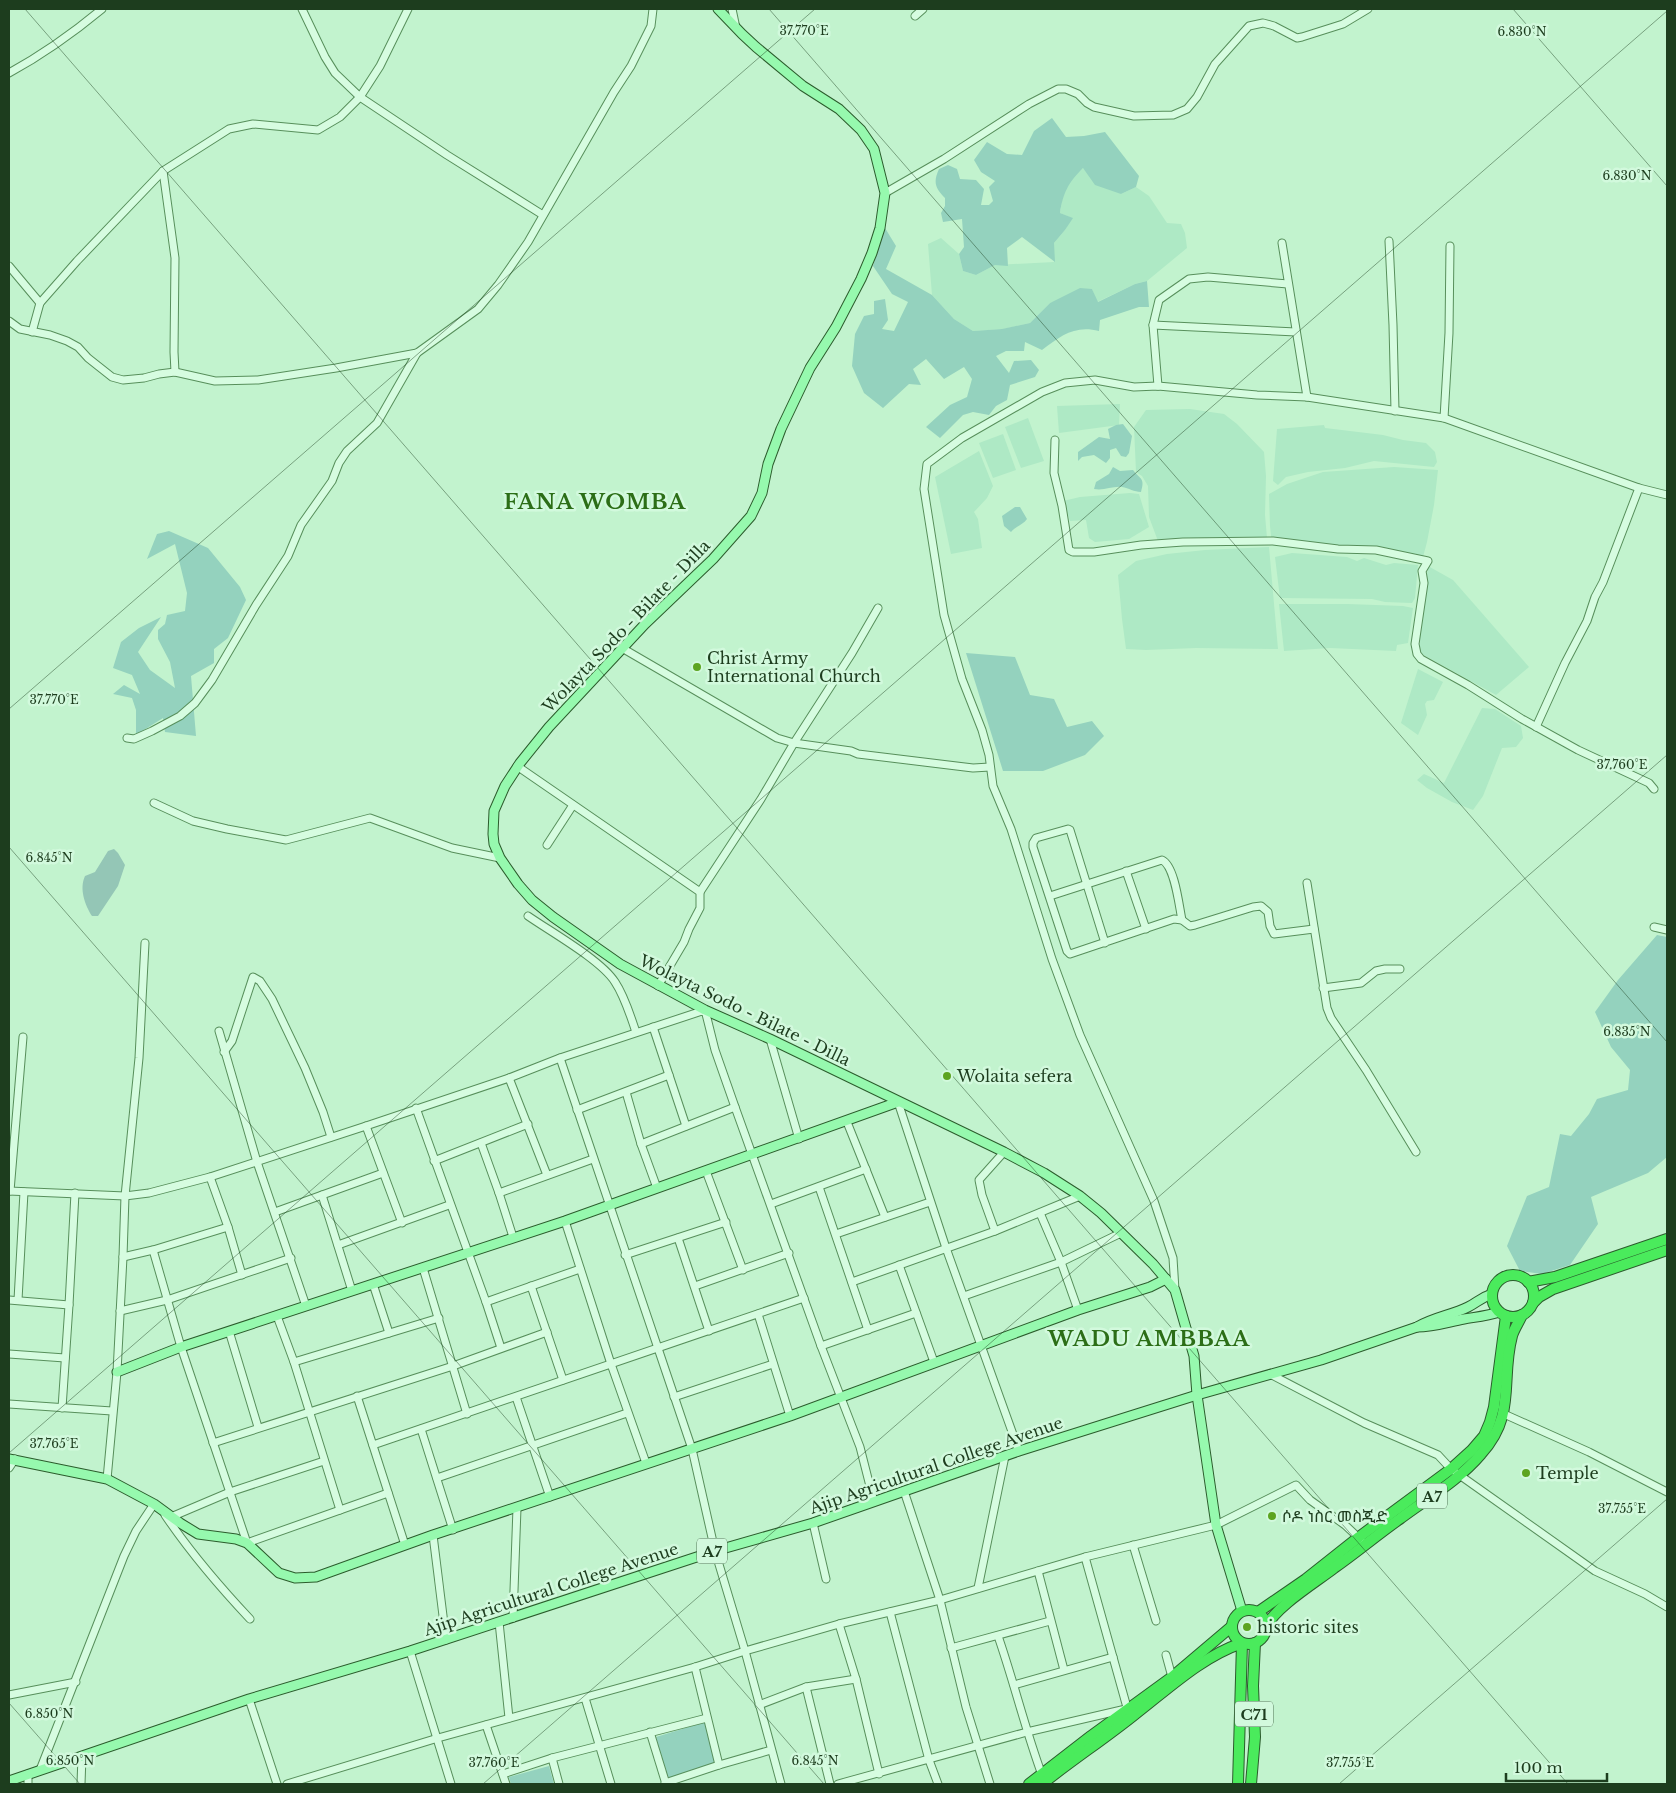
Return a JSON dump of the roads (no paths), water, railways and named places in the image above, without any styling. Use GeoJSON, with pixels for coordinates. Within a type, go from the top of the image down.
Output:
{"type":"FeatureCollection","features":[{"type":"Feature","properties":{"kind":"highway","name":"A7"},"geometry":{"type":"LineString","coordinates":[[1667,1239],[1555,1277],[1528,1282],[1522,1277],[1506,1277],[1494,1287],[1493,1301],[1503,1314],[1514,1317],[1522,1315],[1529,1310],[1539,1297],[1553,1289],[1667,1250]]}},
{"type":"Feature","properties":{"kind":"highway"},"geometry":{"type":"LineString","coordinates":[[1528,1282],[1534,1296],[1533,1303]]}},
{"type":"Feature","properties":{"kind":"highway","name":"A7"},"geometry":{"type":"LineString","coordinates":[[1455,1472],[1484,1436],[1490,1422],[1494,1407],[1503,1314]]}},
{"type":"Feature","properties":{"kind":"highway","name":"A7"},"geometry":{"type":"LineString","coordinates":[[1258,1612],[1481,1455],[1493,1440],[1504,1414],[1508,1353],[1512,1334],[1522,1315]]}},
{"type":"Feature","properties":{"kind":"highway","name":"A7"},"geometry":{"type":"LineString","coordinates":[[1255,1643],[1263,1637],[1269,1621],[1280,1610],[1361,1541]]}},
{"type":"Feature","properties":{"kind":"highway"},"geometry":{"type":"LineString","coordinates":[[1029,1784],[1042,1780],[1129,1713],[1231,1627],[1234,1617],[1242,1611],[1250,1609],[1258,1612],[1262,1616],[1266,1627]]}},
{"type":"Feature","properties":{"kind":"highway"},"geometry":{"type":"LineString","coordinates":[[1231,1627],[1234,1637],[1242,1643]]}},
{"type":"Feature","properties":{"kind":"highway"},"geometry":{"type":"LineString","coordinates":[[1129,1713],[1227,1648],[1242,1643],[1255,1643]]}},
{"type":"Feature","properties":{"kind":"highway","name":"C71"},"geometry":{"type":"LineString","coordinates":[[1238,1784],[1242,1643]]}},
{"type":"Feature","properties":{"kind":"highway","name":"C71"},"geometry":{"type":"LineString","coordinates":[[1251,1784],[1255,1737],[1253,1686],[1255,1643]]}},
{"type":"Feature","properties":{"kind":"main road","name":"Wolayta Sodo - Bilate - Dilla"},"geometry":{"type":"LineString","coordinates":[[718,9],[736,29],[803,86],[839,109],[861,130],[874,149],[885,192],[880,228],[872,253],[836,327],[810,368],[781,430],[768,464],[762,494],[751,516],[713,559],[622,648],[549,727],[517,766],[505,786],[494,811],[494,839],[500,858],[532,900],[620,964],[705,1010],[770,1039],[1044,1173],[1080,1196],[1121,1233],[1175,1290],[1194,1356],[1197,1394],[1216,1525],[1242,1611]]}},
{"type":"Feature","properties":{"kind":"main road"},"geometry":{"type":"LineString","coordinates":[[117,1372],[181,1347],[565,1221],[847,1122],[898,1102]]}},
{"type":"Feature","properties":{"kind":"main road"},"geometry":{"type":"LineString","coordinates":[[12,1459],[107,1479],[154,1504],[198,1534],[236,1538],[247,1543],[279,1573],[295,1578],[316,1577],[433,1535],[453,1530],[646,1463],[790,1416],[1078,1310],[1150,1287],[1166,1279]]}},
{"type":"Feature","properties":{"kind":"main road","name":"A7"},"geometry":{"type":"LineString","coordinates":[[1417,1326],[1468,1307],[1482,1297],[1492,1294]]}},
{"type":"Feature","properties":{"kind":"main road","name":"A7"},"geometry":{"type":"LineString","coordinates":[[1417,1326],[1430,1327],[1503,1314]]}},
{"type":"Feature","properties":{"kind":"main road","name":"Ajip Agricultural College Avenue"},"geometry":{"type":"LineString","coordinates":[[9,1781],[249,1700],[410,1652],[715,1551],[813,1523],[1019,1451],[1197,1394],[1321,1360],[1417,1326]]}},
{"type":"Feature","properties":{"kind":"street"},"geometry":{"type":"LineString","coordinates":[[9,73],[33,60],[82,26],[102,9]]}},
{"type":"Feature","properties":{"kind":"street"},"geometry":{"type":"LineString","coordinates":[[302,9],[325,57],[336,73],[360,97],[447,155],[543,215]]}},
{"type":"Feature","properties":{"kind":"street"},"geometry":{"type":"LineString","coordinates":[[32,332],[40,303],[77,261],[163,171],[229,129],[253,124],[318,130],[340,117],[360,97],[380,66],[408,9]]}},
{"type":"Feature","properties":{"kind":"street"},"geometry":{"type":"LineString","coordinates":[[127,738],[134,739],[152,731],[180,716],[195,703],[212,680],[256,605],[288,556],[302,525],[332,481],[339,463],[347,451],[377,423],[417,353],[478,309],[498,285],[528,242],[631,66],[651,26],[653,9]]}},
{"type":"Feature","properties":{"kind":"street"},"geometry":{"type":"LineString","coordinates":[[732,9],[736,29]]}},
{"type":"Feature","properties":{"kind":"street"},"geometry":{"type":"LineString","coordinates":[[915,16],[923,9]]}},
{"type":"Feature","properties":{"kind":"street"},"geometry":{"type":"LineString","coordinates":[[885,192],[944,159],[1029,104],[1058,89],[1066,89],[1078,94],[1094,107],[1134,116],[1173,115],[1187,109],[1198,97],[1215,64],[1249,26],[1263,24],[1274,26],[1297,38],[1343,24],[1368,9]]}},
{"type":"Feature","properties":{"kind":"street"},"geometry":{"type":"LineString","coordinates":[[163,171],[175,258],[174,352],[176,372]]}},
{"type":"Feature","properties":{"kind":"street"},"geometry":{"type":"LineString","coordinates":[[1389,241],[1395,411]]}},
{"type":"Feature","properties":{"kind":"street"},"geometry":{"type":"LineString","coordinates":[[1282,242],[1307,397]]}},
{"type":"Feature","properties":{"kind":"street"},"geometry":{"type":"LineString","coordinates":[[1444,418],[1449,333],[1450,246]]}},
{"type":"Feature","properties":{"kind":"street"},"geometry":{"type":"LineString","coordinates":[[9,266],[40,303]]}},
{"type":"Feature","properties":{"kind":"street"},"geometry":{"type":"LineString","coordinates":[[1158,386],[1153,325],[1159,300],[1189,279],[1208,277],[1288,284]]}},
{"type":"Feature","properties":{"kind":"street"},"geometry":{"type":"LineString","coordinates":[[9,321],[20,329],[68,341],[78,347],[88,358],[112,377],[123,380],[176,372],[215,381],[258,380],[417,353]]}},
{"type":"Feature","properties":{"kind":"street"},"geometry":{"type":"LineString","coordinates":[[1153,325],[1296,332]]}},
{"type":"Feature","properties":{"kind":"street"},"geometry":{"type":"LineString","coordinates":[[1175,1290],[1173,1258],[1154,1201],[1080,1035],[1052,959],[1011,830],[993,786],[989,755],[982,730],[962,679],[944,615],[924,489],[927,464],[962,438],[1042,392],[1065,383],[1094,380],[1134,387],[1158,386],[1258,395],[1307,397],[1444,418],[1639,488],[1667,495]]}},
{"type":"Feature","properties":{"kind":"street"},"geometry":{"type":"LineString","coordinates":[[1055,440],[1054,473],[1062,506],[1069,550],[1073,552],[1094,552],[1141,545],[1183,542],[1273,541],[1338,549],[1376,550],[1428,561],[1422,571],[1424,583],[1415,644],[1417,654],[1424,662],[1468,685],[1536,727],[1578,750],[1649,783],[1654,790]]}},
{"type":"Feature","properties":{"kind":"street"},"geometry":{"type":"LineString","coordinates":[[1536,727],[1565,663],[1587,621],[1639,488]]}},
{"type":"Feature","properties":{"kind":"street"},"geometry":{"type":"LineString","coordinates":[[658,986],[684,942],[688,929],[700,908],[700,892],[761,800],[878,608]]}},
{"type":"Feature","properties":{"kind":"street"},"geometry":{"type":"LineString","coordinates":[[622,648],[777,738],[794,743],[858,754],[973,768],[990,767]]}},
{"type":"Feature","properties":{"kind":"street"},"geometry":{"type":"LineString","coordinates":[[517,766],[700,892]]}},
{"type":"Feature","properties":{"kind":"street"},"geometry":{"type":"LineString","coordinates":[[154,802],[193,821],[286,840],[370,818],[452,848],[500,858]]}},
{"type":"Feature","properties":{"kind":"street"},"geometry":{"type":"LineString","coordinates":[[547,845],[574,805]]}},
{"type":"Feature","properties":{"kind":"street"},"geometry":{"type":"LineString","coordinates":[[1105,942],[1070,830],[1068,828],[1034,840],[1034,847],[1068,953],[1073,953],[1174,920],[1182,920],[1190,926],[1261,906],[1268,912],[1270,926],[1274,934],[1314,929]]}},
{"type":"Feature","properties":{"kind":"street"},"geometry":{"type":"LineString","coordinates":[[1050,896],[1160,860],[1165,861],[1172,876],[1182,920]]}},
{"type":"Feature","properties":{"kind":"street"},"geometry":{"type":"LineString","coordinates":[[1126,871],[1146,929]]}},
{"type":"Feature","properties":{"kind":"street"},"geometry":{"type":"LineString","coordinates":[[1307,883],[1325,1002],[1331,1018],[1366,1070],[1416,1152]]}},
{"type":"Feature","properties":{"kind":"street"},"geometry":{"type":"LineString","coordinates":[[528,916],[596,963],[614,981],[624,999],[636,1032]]}},
{"type":"Feature","properties":{"kind":"street"},"geometry":{"type":"LineString","coordinates":[[1654,927],[1667,930]]}},
{"type":"Feature","properties":{"kind":"street"},"geometry":{"type":"LineString","coordinates":[[107,1479],[117,1372],[125,1196],[139,1058],[145,943]]}},
{"type":"Feature","properties":{"kind":"street"},"geometry":{"type":"LineString","coordinates":[[1323,988],[1361,983],[1376,971],[1400,969]]}},
{"type":"Feature","properties":{"kind":"street"},"geometry":{"type":"LineString","coordinates":[[224,1052],[232,1041],[253,977],[260,981],[272,999],[313,1084],[331,1137]]}},
{"type":"Feature","properties":{"kind":"street"},"geometry":{"type":"LineString","coordinates":[[23,1037],[10,1191],[125,1196],[149,1193],[257,1162],[705,1010],[715,1050],[735,1107],[840,1398],[860,1447],[874,1502]]}},
{"type":"Feature","properties":{"kind":"street"},"geometry":{"type":"LineString","coordinates":[[653,1027],[686,1126]]}},
{"type":"Feature","properties":{"kind":"street"},"geometry":{"type":"LineString","coordinates":[[219,1031],[257,1162],[306,1306]]}},
{"type":"Feature","properties":{"kind":"street"},"geometry":{"type":"LineString","coordinates":[[770,1039],[799,1139]]}},
{"type":"Feature","properties":{"kind":"street"},"geometry":{"type":"LineString","coordinates":[[560,1058],[692,1449],[715,1551],[745,1651],[780,1784]]}},
{"type":"Feature","properties":{"kind":"street"},"geometry":{"type":"LineString","coordinates":[[577,1110],[669,1075]]}},
{"type":"Feature","properties":{"kind":"street"},"geometry":{"type":"LineString","coordinates":[[509,1078],[547,1175]]}},
{"type":"Feature","properties":{"kind":"street"},"geometry":{"type":"LineString","coordinates":[[626,1092],[641,1144],[657,1188]]}},
{"type":"Feature","properties":{"kind":"street"},"geometry":{"type":"LineString","coordinates":[[898,1102],[930,1202],[1019,1451]]}},
{"type":"Feature","properties":{"kind":"street"},"geometry":{"type":"LineString","coordinates":[[641,1144],[735,1107]]}},
{"type":"Feature","properties":{"kind":"street"},"geometry":{"type":"LineString","coordinates":[[416,1108],[449,1204],[486,1302],[500,1348]]}},
{"type":"Feature","properties":{"kind":"street"},"geometry":{"type":"LineString","coordinates":[[847,1122],[885,1217]]}},
{"type":"Feature","properties":{"kind":"street"},"geometry":{"type":"LineString","coordinates":[[434,1161],[528,1124]]}},
{"type":"Feature","properties":{"kind":"street"},"geometry":{"type":"LineString","coordinates":[[366,1126],[402,1223]]}},
{"type":"Feature","properties":{"kind":"street"},"geometry":{"type":"LineString","coordinates":[[480,1143],[513,1237]]}},
{"type":"Feature","properties":{"kind":"street"},"geometry":{"type":"LineString","coordinates":[[995,1231],[982,1196],[979,1180],[1004,1152]]}},
{"type":"Feature","properties":{"kind":"street"},"geometry":{"type":"LineString","coordinates":[[499,1193],[593,1158]]}},
{"type":"Feature","properties":{"kind":"street"},"geometry":{"type":"LineString","coordinates":[[771,1204],[866,1169]]}},
{"type":"Feature","properties":{"kind":"street"},"geometry":{"type":"LineString","coordinates":[[706,1171],[743,1270]]}},
{"type":"Feature","properties":{"kind":"street"},"geometry":{"type":"LineString","coordinates":[[275,1212],[383,1173]]}},
{"type":"Feature","properties":{"kind":"street"},"geometry":{"type":"LineString","coordinates":[[210,1176],[228,1227],[242,1276]]}},
{"type":"Feature","properties":{"kind":"street"},"geometry":{"type":"LineString","coordinates":[[819,1186],[868,1330]]}},
{"type":"Feature","properties":{"kind":"street"},"geometry":{"type":"LineString","coordinates":[[18,1300],[24,1192]]}},
{"type":"Feature","properties":{"kind":"street"},"geometry":{"type":"LineString","coordinates":[[62,1408],[75,1193]]}},
{"type":"Feature","properties":{"kind":"street"},"geometry":{"type":"LineString","coordinates":[[322,1195],[352,1291]]}},
{"type":"Feature","properties":{"kind":"street"},"geometry":{"type":"LineString","coordinates":[[852,1282],[995,1231],[1080,1196]]}},
{"type":"Feature","properties":{"kind":"street"},"geometry":{"type":"LineString","coordinates":[[836,1234],[930,1202]]}},
{"type":"Feature","properties":{"kind":"street"},"geometry":{"type":"LineString","coordinates":[[338,1245],[402,1223],[449,1204]]}},
{"type":"Feature","properties":{"kind":"street"},"geometry":{"type":"LineString","coordinates":[[1040,1213],[1061,1262],[1078,1310]]}},
{"type":"Feature","properties":{"kind":"street"},"geometry":{"type":"LineString","coordinates":[[565,1221],[627,1412],[646,1463]]}},
{"type":"Feature","properties":{"kind":"street"},"geometry":{"type":"LineString","coordinates":[[625,1255],[726,1222]]}},
{"type":"Feature","properties":{"kind":"street"},"geometry":{"type":"LineString","coordinates":[[123,1257],[154,1250],[228,1227]]}},
{"type":"Feature","properties":{"kind":"street"},"geometry":{"type":"LineString","coordinates":[[964,1296],[1061,1262],[1121,1233]]}},
{"type":"Feature","properties":{"kind":"street"},"geometry":{"type":"LineString","coordinates":[[678,1238],[709,1331]]}},
{"type":"Feature","properties":{"kind":"street"},"geometry":{"type":"LineString","coordinates":[[154,1250],[181,1347],[247,1543],[388,1493]]}},
{"type":"Feature","properties":{"kind":"street"},"geometry":{"type":"LineString","coordinates":[[695,1286],[788,1253]]}},
{"type":"Feature","properties":{"kind":"street"},"geometry":{"type":"LineString","coordinates":[[120,1311],[167,1300],[291,1258]]}},
{"type":"Feature","properties":{"kind":"street"},"geometry":{"type":"LineString","coordinates":[[899,1265],[934,1362]]}},
{"type":"Feature","properties":{"kind":"street"},"geometry":{"type":"LineString","coordinates":[[423,1268],[467,1414]]}},
{"type":"Feature","properties":{"kind":"street"},"geometry":{"type":"LineString","coordinates":[[486,1302],[580,1269]]}},
{"type":"Feature","properties":{"kind":"street"},"geometry":{"type":"LineString","coordinates":[[374,1284],[388,1333]]}},
{"type":"Feature","properties":{"kind":"street"},"geometry":{"type":"LineString","coordinates":[[531,1286],[563,1380]]}},
{"type":"Feature","properties":{"kind":"street"},"geometry":{"type":"LineString","coordinates":[[373,1445],[804,1298]]}},
{"type":"Feature","properties":{"kind":"street"},"geometry":{"type":"LineString","coordinates":[[9,1300],[69,1305]]}},
{"type":"Feature","properties":{"kind":"street"},"geometry":{"type":"LineString","coordinates":[[821,1346],[916,1313]]}},
{"type":"Feature","properties":{"kind":"street"},"geometry":{"type":"LineString","coordinates":[[758,1314],[790,1416]]}},
{"type":"Feature","properties":{"kind":"street"},"geometry":{"type":"LineString","coordinates":[[277,1316],[294,1362],[340,1510]]}},
{"type":"Feature","properties":{"kind":"street"},"geometry":{"type":"LineString","coordinates":[[294,1362],[439,1318]]}},
{"type":"Feature","properties":{"kind":"street"},"geometry":{"type":"LineString","coordinates":[[229,1331],[258,1428]]}},
{"type":"Feature","properties":{"kind":"street"},"geometry":{"type":"LineString","coordinates":[[213,1443],[454,1366],[547,1332]]}},
{"type":"Feature","properties":{"kind":"street"},"geometry":{"type":"LineString","coordinates":[[9,1354],[65,1358]]}},
{"type":"Feature","properties":{"kind":"street"},"geometry":{"type":"LineString","coordinates":[[674,1397],[773,1364]]}},
{"type":"Feature","properties":{"kind":"street"},"geometry":{"type":"LineString","coordinates":[[1270,1374],[1364,1423],[1438,1455],[1455,1472],[1594,1571],[1645,1594],[1667,1607]]}},
{"type":"Feature","properties":{"kind":"street"},"geometry":{"type":"LineString","coordinates":[[357,1396],[405,1545]]}},
{"type":"Feature","properties":{"kind":"street"},"geometry":{"type":"LineString","coordinates":[[516,1397],[550,1497]]}},
{"type":"Feature","properties":{"kind":"street"},"geometry":{"type":"LineString","coordinates":[[9,1404],[112,1411]]}},
{"type":"Feature","properties":{"kind":"street"},"geometry":{"type":"LineString","coordinates":[[437,1478],[627,1412]]}},
{"type":"Feature","properties":{"kind":"street"},"geometry":{"type":"LineString","coordinates":[[1504,1414],[1589,1452],[1667,1492]]}},
{"type":"Feature","properties":{"kind":"street"},"geometry":{"type":"LineString","coordinates":[[421,1429],[453,1530]]}},
{"type":"Feature","properties":{"kind":"street"},"geometry":{"type":"LineString","coordinates":[[978,1588],[1005,1456]]}},
{"type":"Feature","properties":{"kind":"street"},"geometry":{"type":"LineString","coordinates":[[9,1468],[12,1459]]}},
{"type":"Feature","properties":{"kind":"street"},"geometry":{"type":"LineString","coordinates":[[171,1517],[230,1492],[324,1461]]}},
{"type":"Feature","properties":{"kind":"street"},"geometry":{"type":"LineString","coordinates":[[287,1784],[438,1738],[695,1668],[745,1651],[839,1624],[940,1600],[1085,1558],[1216,1525],[1296,1486],[1310,1500],[1361,1541]]}},
{"type":"Feature","properties":{"kind":"street"},"geometry":{"type":"LineString","coordinates":[[904,1492],[940,1600],[950,1648],[990,1784]]}},
{"type":"Feature","properties":{"kind":"street"},"geometry":{"type":"LineString","coordinates":[[40,1770],[124,1556],[136,1532],[154,1504]]}},
{"type":"Feature","properties":{"kind":"street"},"geometry":{"type":"LineString","coordinates":[[512,1618],[517,1508]]}},
{"type":"Feature","properties":{"kind":"street"},"geometry":{"type":"LineString","coordinates":[[162,1510],[182,1541],[226,1594],[250,1619]]}},
{"type":"Feature","properties":{"kind":"street"},"geometry":{"type":"LineString","coordinates":[[813,1523],[826,1579]]}},
{"type":"Feature","properties":{"kind":"street"},"geometry":{"type":"LineString","coordinates":[[433,1535],[446,1640]]}},
{"type":"Feature","properties":{"kind":"street"},"geometry":{"type":"LineString","coordinates":[[1133,1546],[1156,1621]]}},
{"type":"Feature","properties":{"kind":"street"},"geometry":{"type":"LineString","coordinates":[[838,1784],[1027,1732],[1129,1713],[1085,1558]]}},
{"type":"Feature","properties":{"kind":"street"},"geometry":{"type":"LineString","coordinates":[[1038,1571],[1064,1670]]}},
{"type":"Feature","properties":{"kind":"street"},"geometry":{"type":"LineString","coordinates":[[890,1612],[929,1760],[938,1784]]}},
{"type":"Feature","properties":{"kind":"street"},"geometry":{"type":"LineString","coordinates":[[950,1648],[1050,1621]]}},
{"type":"Feature","properties":{"kind":"street"},"geometry":{"type":"LineString","coordinates":[[499,1622],[509,1718]]}},
{"type":"Feature","properties":{"kind":"street"},"geometry":{"type":"LineString","coordinates":[[839,1624],[856,1679],[878,1774]]}},
{"type":"Feature","properties":{"kind":"street"},"geometry":{"type":"LineString","coordinates":[[998,1636],[1042,1780]]}},
{"type":"Feature","properties":{"kind":"street"},"geometry":{"type":"LineString","coordinates":[[410,1652],[451,1784]]}},
{"type":"Feature","properties":{"kind":"street"},"geometry":{"type":"LineString","coordinates":[[1166,1655],[1172,1677]]}},
{"type":"Feature","properties":{"kind":"street"},"geometry":{"type":"LineString","coordinates":[[1014,1685],[1113,1657]]}},
{"type":"Feature","properties":{"kind":"street"},"geometry":{"type":"LineString","coordinates":[[695,1668],[719,1765]]}},
{"type":"Feature","properties":{"kind":"street"},"geometry":{"type":"LineString","coordinates":[[759,1705],[806,1687],[856,1679]]}},
{"type":"Feature","properties":{"kind":"street"},"geometry":{"type":"LineString","coordinates":[[9,1695],[76,1682]]}},
{"type":"Feature","properties":{"kind":"street"},"geometry":{"type":"LineString","coordinates":[[806,1687],[830,1784]]}},
{"type":"Feature","properties":{"kind":"street"},"geometry":{"type":"LineString","coordinates":[[585,1698],[611,1784]]}},
{"type":"Feature","properties":{"kind":"street"},"geometry":{"type":"LineString","coordinates":[[249,1700],[277,1784]]}},
{"type":"Feature","properties":{"kind":"street"},"geometry":{"type":"LineString","coordinates":[[503,1774],[552,1758],[707,1718]]}},
{"type":"Feature","properties":{"kind":"street"},"geometry":{"type":"LineString","coordinates":[[486,1725],[506,1784]]}},
{"type":"Feature","properties":{"kind":"street"},"geometry":{"type":"LineString","coordinates":[[650,1732],[666,1784],[719,1765],[771,1750]]}},
{"type":"Feature","properties":{"kind":"street"},"geometry":{"type":"LineString","coordinates":[[81,1784],[82,1756]]}},
{"type":"Feature","properties":{"kind":"street"},"geometry":{"type":"LineString","coordinates":[[552,1758],[560,1784]]}},
{"type":"Feature","properties":{"kind":"street"},"geometry":{"type":"LineString","coordinates":[[28,1774],[28,1784]]}},
{"type":"Feature","properties":{"kind":"place","name":"Christ Army International Church"},"geometry":{"type":"Point","coordinates":[697,667]}},
{"type":"Feature","properties":{"kind":"place","name":"Wolaita sefera"},"geometry":{"type":"Point","coordinates":[947,1076]}},
{"type":"Feature","properties":{"kind":"place","name":"Temple"},"geometry":{"type":"Point","coordinates":[1526,1473]}},
{"type":"Feature","properties":{"kind":"place","name":"ሶዶ ነስር መስጂድ"},"geometry":{"type":"Point","coordinates":[1272,1516]}},
{"type":"Feature","properties":{"kind":"place","name":"historic sites"},"geometry":{"type":"Point","coordinates":[1247,1627]}},
{"type":"Feature","properties":{"kind":"district","name":"FANA WOMBA"},"geometry":{"type":"Point","coordinates":[595,502]}},
{"type":"Feature","properties":{"kind":"district","name":"WADU AMBBAA"},"geometry":{"type":"Point","coordinates":[1149,1339]}}]}
